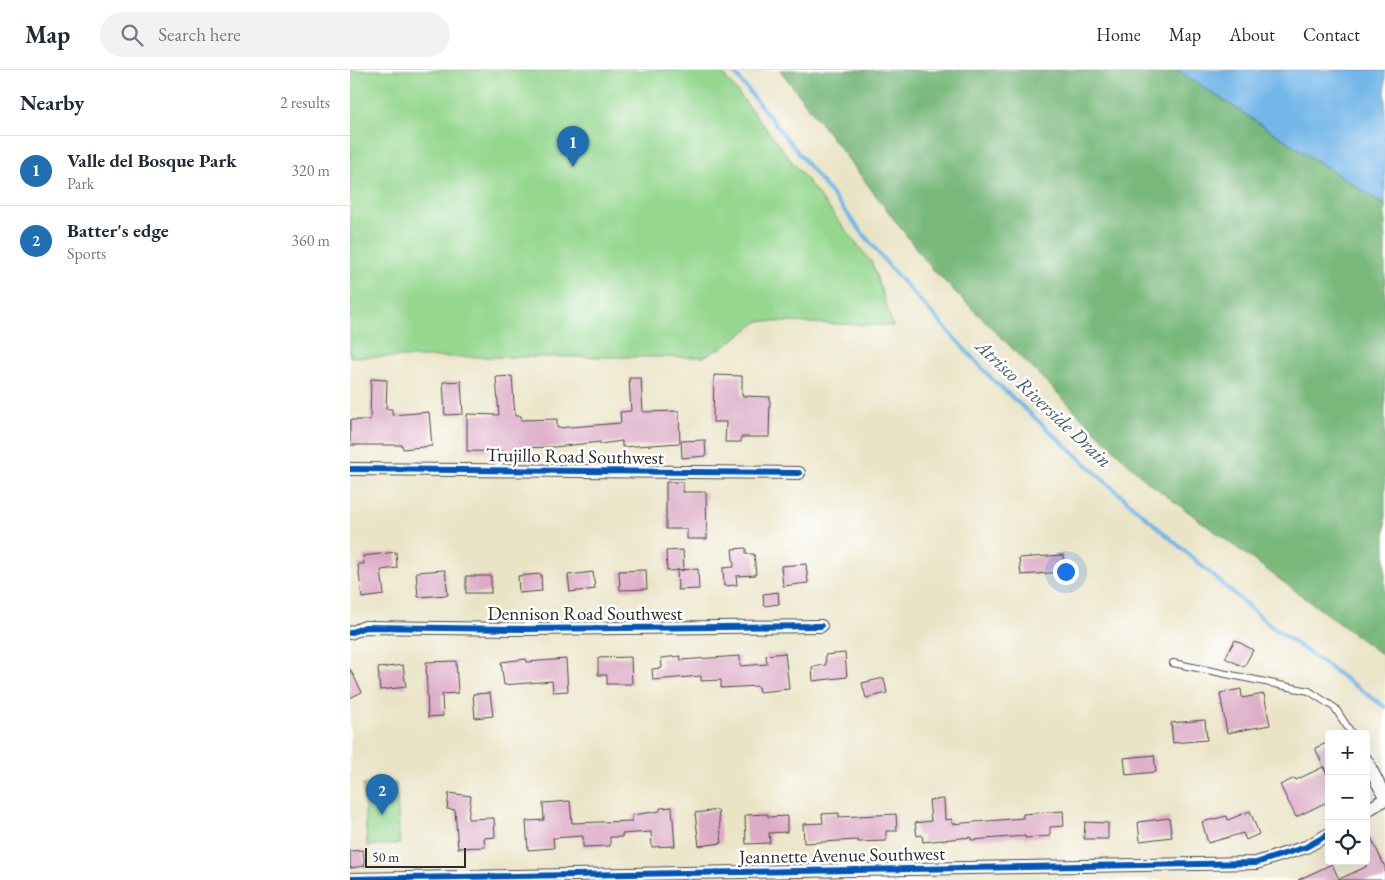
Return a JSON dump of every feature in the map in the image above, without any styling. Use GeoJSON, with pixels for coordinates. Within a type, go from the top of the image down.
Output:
{"type":"FeatureCollection","features":[{"type":"Feature","properties":{"kind":"street","name":"Trujillo Road Southwest"},"geometry":{"type":"LineString","coordinates":[[350,468],[799,473]]}},
{"type":"Feature","properties":{"kind":"street","name":"Dennison Road Southwest"},"geometry":{"type":"LineString","coordinates":[[350,633],[365,627],[821,626]]}},
{"type":"Feature","properties":{"kind":"street"},"geometry":{"type":"LineString","coordinates":[[1370,768],[1385,798],[1370,808]]}},
{"type":"Feature","properties":{"kind":"street","name":"Jeannette Avenue Southwest"},"geometry":{"type":"LineString","coordinates":[[350,879],[1256,863],[1306,848],[1325,836]]}},
{"type":"Feature","properties":{"kind":"lane"},"geometry":{"type":"LineString","coordinates":[[1173,663],[1309,691],[1335,708],[1349,730]]}},
{"type":"Feature","properties":{"kind":"green space"},"geometry":{"type":"Polygon","coordinates":[[[350,70],[720,70],[872,263],[893,326],[759,321],[723,347],[703,357],[350,357],[350,70]]]}},
{"type":"Feature","properties":{"kind":"green space"},"geometry":{"type":"Polygon","coordinates":[[[780,70],[1177,70],[1385,205],[1385,657],[1145,480],[932,269],[780,70]]]}},
{"type":"Feature","properties":{"kind":"green space"},"geometry":{"type":"Polygon","coordinates":[[[396,783],[400,844],[367,846],[363,785],[396,783]]]}},
{"type":"Feature","properties":{"kind":"water"},"geometry":{"type":"Polygon","coordinates":[[[1177,70],[1385,70],[1385,205],[1177,70]]]}},
{"type":"Feature","properties":{"kind":"building"},"geometry":{"type":"Polygon","coordinates":[[[714,375],[742,376],[742,396],[770,397],[769,437],[741,437],[741,442],[725,442],[726,422],[713,422],[714,375]]]}},
{"type":"Feature","properties":{"kind":"building"},"geometry":{"type":"Polygon","coordinates":[[[512,376],[515,416],[521,416],[521,420],[557,419],[557,428],[621,423],[620,412],[631,411],[629,378],[641,378],[643,412],[679,411],[680,443],[622,447],[622,441],[600,444],[600,442],[554,447],[519,448],[519,452],[467,451],[467,414],[499,415],[496,377],[512,376]]]}},
{"type":"Feature","properties":{"kind":"building"},"geometry":{"type":"Polygon","coordinates":[[[371,379],[387,380],[386,409],[392,409],[392,415],[429,412],[432,446],[403,449],[402,445],[350,445],[350,420],[370,420],[371,379]]]}},
{"type":"Feature","properties":{"kind":"building"},"geometry":{"type":"Polygon","coordinates":[[[461,381],[463,414],[445,415],[443,382],[461,381]]]}},
{"type":"Feature","properties":{"kind":"building"},"geometry":{"type":"Polygon","coordinates":[[[705,440],[706,456],[682,458],[681,441],[705,440]]]}},
{"type":"Feature","properties":{"kind":"building"},"geometry":{"type":"Polygon","coordinates":[[[666,482],[683,482],[683,492],[706,492],[707,539],[687,539],[687,529],[666,529],[666,482]]]}},
{"type":"Feature","properties":{"kind":"building"},"geometry":{"type":"Polygon","coordinates":[[[746,548],[746,554],[754,554],[756,575],[736,576],[737,585],[724,586],[723,568],[734,567],[732,549],[746,548]]]}},
{"type":"Feature","properties":{"kind":"building"},"geometry":{"type":"Polygon","coordinates":[[[683,550],[684,570],[667,571],[666,551],[683,550]]]}},
{"type":"Feature","properties":{"kind":"building"},"geometry":{"type":"Polygon","coordinates":[[[396,552],[397,568],[381,570],[384,595],[362,598],[358,564],[364,564],[363,556],[396,552]]]}},
{"type":"Feature","properties":{"kind":"building"},"geometry":{"type":"Polygon","coordinates":[[[1063,555],[1064,572],[1021,575],[1019,558],[1063,555]]]}},
{"type":"Feature","properties":{"kind":"building"},"geometry":{"type":"Polygon","coordinates":[[[806,564],[808,583],[783,586],[781,566],[806,564]]]}},
{"type":"Feature","properties":{"kind":"building"},"geometry":{"type":"Polygon","coordinates":[[[698,569],[699,589],[678,590],[677,570],[698,569]]]}},
{"type":"Feature","properties":{"kind":"building"},"geometry":{"type":"Polygon","coordinates":[[[445,570],[448,595],[418,597],[416,572],[445,570]]]}},
{"type":"Feature","properties":{"kind":"building"},"geometry":{"type":"Polygon","coordinates":[[[646,570],[647,589],[620,590],[619,571],[646,570]]]}},
{"type":"Feature","properties":{"kind":"building"},"geometry":{"type":"Polygon","coordinates":[[[593,572],[595,589],[570,592],[568,575],[593,572]]]}},
{"type":"Feature","properties":{"kind":"building"},"geometry":{"type":"Polygon","coordinates":[[[541,574],[542,591],[519,593],[518,576],[541,574]]]}},
{"type":"Feature","properties":{"kind":"building"},"geometry":{"type":"Polygon","coordinates":[[[466,576],[491,576],[491,593],[466,593],[466,576]]]}},
{"type":"Feature","properties":{"kind":"building"},"geometry":{"type":"Polygon","coordinates":[[[778,592],[779,604],[764,606],[763,594],[778,592]]]}},
{"type":"Feature","properties":{"kind":"building"},"geometry":{"type":"Polygon","coordinates":[[[1235,640],[1253,650],[1244,667],[1225,658],[1235,640]]]}},
{"type":"Feature","properties":{"kind":"building"},"geometry":{"type":"Polygon","coordinates":[[[785,653],[789,689],[759,692],[758,686],[721,688],[721,680],[701,681],[701,676],[653,680],[652,669],[662,668],[661,658],[680,656],[681,660],[740,656],[740,666],[767,664],[766,655],[785,653]]]}},
{"type":"Feature","properties":{"kind":"building"},"geometry":{"type":"Polygon","coordinates":[[[845,653],[847,677],[813,681],[812,667],[826,665],[825,655],[845,653]]]}},
{"type":"Feature","properties":{"kind":"building"},"geometry":{"type":"Polygon","coordinates":[[[631,657],[632,684],[607,684],[607,675],[598,675],[598,658],[631,657]]]}},
{"type":"Feature","properties":{"kind":"building"},"geometry":{"type":"Polygon","coordinates":[[[526,659],[527,662],[566,659],[568,691],[553,692],[552,681],[504,685],[501,662],[526,659]]]}},
{"type":"Feature","properties":{"kind":"building"},"geometry":{"type":"Polygon","coordinates":[[[456,661],[458,693],[442,694],[443,716],[428,717],[426,662],[456,661]]]}},
{"type":"Feature","properties":{"kind":"building"},"geometry":{"type":"Polygon","coordinates":[[[403,665],[406,687],[380,690],[378,668],[403,665]]]}},
{"type":"Feature","properties":{"kind":"building"},"geometry":{"type":"Polygon","coordinates":[[[350,669],[362,692],[350,698],[350,669]]]}},
{"type":"Feature","properties":{"kind":"building"},"geometry":{"type":"Polygon","coordinates":[[[884,678],[887,693],[866,698],[862,683],[884,678]]]}},
{"type":"Feature","properties":{"kind":"building"},"geometry":{"type":"Polygon","coordinates":[[[1241,689],[1242,698],[1264,694],[1270,725],[1227,733],[1220,693],[1241,689]]]}},
{"type":"Feature","properties":{"kind":"building"},"geometry":{"type":"Polygon","coordinates":[[[490,693],[493,716],[475,718],[473,694],[490,693]]]}},
{"type":"Feature","properties":{"kind":"building"},"geometry":{"type":"Polygon","coordinates":[[[1205,720],[1207,740],[1173,743],[1171,723],[1205,720]]]}},
{"type":"Feature","properties":{"kind":"building"},"geometry":{"type":"Polygon","coordinates":[[[1325,744],[1325,770],[1315,748],[1325,744]]]}},
{"type":"Feature","properties":{"kind":"building"},"geometry":{"type":"Polygon","coordinates":[[[1154,755],[1156,772],[1126,775],[1124,758],[1154,755]]]}},
{"type":"Feature","properties":{"kind":"building"},"geometry":{"type":"Polygon","coordinates":[[[1323,767],[1325,771],[1325,803],[1296,817],[1280,785],[1295,778],[1296,780],[1323,767]]]}},
{"type":"Feature","properties":{"kind":"building"},"geometry":{"type":"Polygon","coordinates":[[[449,793],[471,796],[468,819],[494,818],[495,837],[484,838],[485,847],[458,848],[455,810],[447,809],[449,793]]]}},
{"type":"Feature","properties":{"kind":"building"},"geometry":{"type":"Polygon","coordinates":[[[944,799],[945,820],[952,819],[952,824],[1023,818],[1023,814],[1063,811],[1064,826],[1050,827],[1050,836],[971,840],[971,837],[923,842],[922,835],[917,836],[915,823],[931,821],[929,800],[944,799]]]}},
{"type":"Feature","properties":{"kind":"building"},"geometry":{"type":"Polygon","coordinates":[[[570,801],[572,823],[632,821],[632,815],[660,811],[660,808],[672,807],[675,846],[652,847],[651,832],[622,834],[622,837],[610,837],[610,846],[583,847],[583,836],[553,838],[554,848],[528,850],[526,821],[544,820],[543,803],[570,801]]]}},
{"type":"Feature","properties":{"kind":"building"},"geometry":{"type":"Polygon","coordinates":[[[718,810],[722,843],[699,846],[695,813],[718,810]]]}},
{"type":"Feature","properties":{"kind":"building"},"geometry":{"type":"Polygon","coordinates":[[[1250,811],[1259,834],[1246,840],[1243,833],[1208,843],[1202,822],[1227,816],[1228,820],[1250,811]]]}},
{"type":"Feature","properties":{"kind":"building"},"geometry":{"type":"Polygon","coordinates":[[[839,813],[839,817],[896,814],[897,831],[886,831],[886,841],[858,842],[858,840],[804,843],[803,824],[823,823],[822,814],[839,813]]]}},
{"type":"Feature","properties":{"kind":"building"},"geometry":{"type":"Polygon","coordinates":[[[768,814],[768,817],[787,816],[787,832],[769,833],[770,843],[746,844],[745,815],[768,814]]]}},
{"type":"Feature","properties":{"kind":"building"},"geometry":{"type":"Polygon","coordinates":[[[1169,818],[1172,837],[1140,841],[1138,822],[1169,818]]]}},
{"type":"Feature","properties":{"kind":"building"},"geometry":{"type":"Polygon","coordinates":[[[1085,822],[1108,823],[1108,839],[1084,839],[1085,822]]]}},
{"type":"Feature","properties":{"kind":"building"},"geometry":{"type":"Polygon","coordinates":[[[1370,835],[1385,867],[1385,880],[1298,880],[1330,865],[1332,865],[1339,879],[1366,867],[1366,865],[1370,865],[1370,835]]]}},
{"type":"Feature","properties":{"kind":"building"},"geometry":{"type":"Polygon","coordinates":[[[363,850],[365,866],[350,868],[350,851],[363,850]]]}},
{"type":"Feature","properties":{"kind":"waterway","name":"Atrisco Riverside Drain"},"geometry":{"type":"LineString","coordinates":[[732,70],[893,271],[994,381],[1125,499],[1271,626],[1385,707]]}},
{"type":"Feature","properties":{"kind":"cycle path"},"geometry":{"type":"LineString","coordinates":[[350,469],[799,473]]}},
{"type":"Feature","properties":{"kind":"cycle path"},"geometry":{"type":"LineString","coordinates":[[350,633],[365,627],[526,629],[821,626]]}},
{"type":"Feature","properties":{"kind":"cycle path"},"geometry":{"type":"LineString","coordinates":[[350,879],[1256,863],[1306,847],[1325,836]]}},
{"type":"Feature","properties":{"kind":"place","name":"Valle del Bosque Park"},"geometry":{"type":"Point","coordinates":[573,167]}},
{"type":"Feature","properties":{"kind":"place","name":"Batter's edge"},"geometry":{"type":"Point","coordinates":[382,815]}}]}
